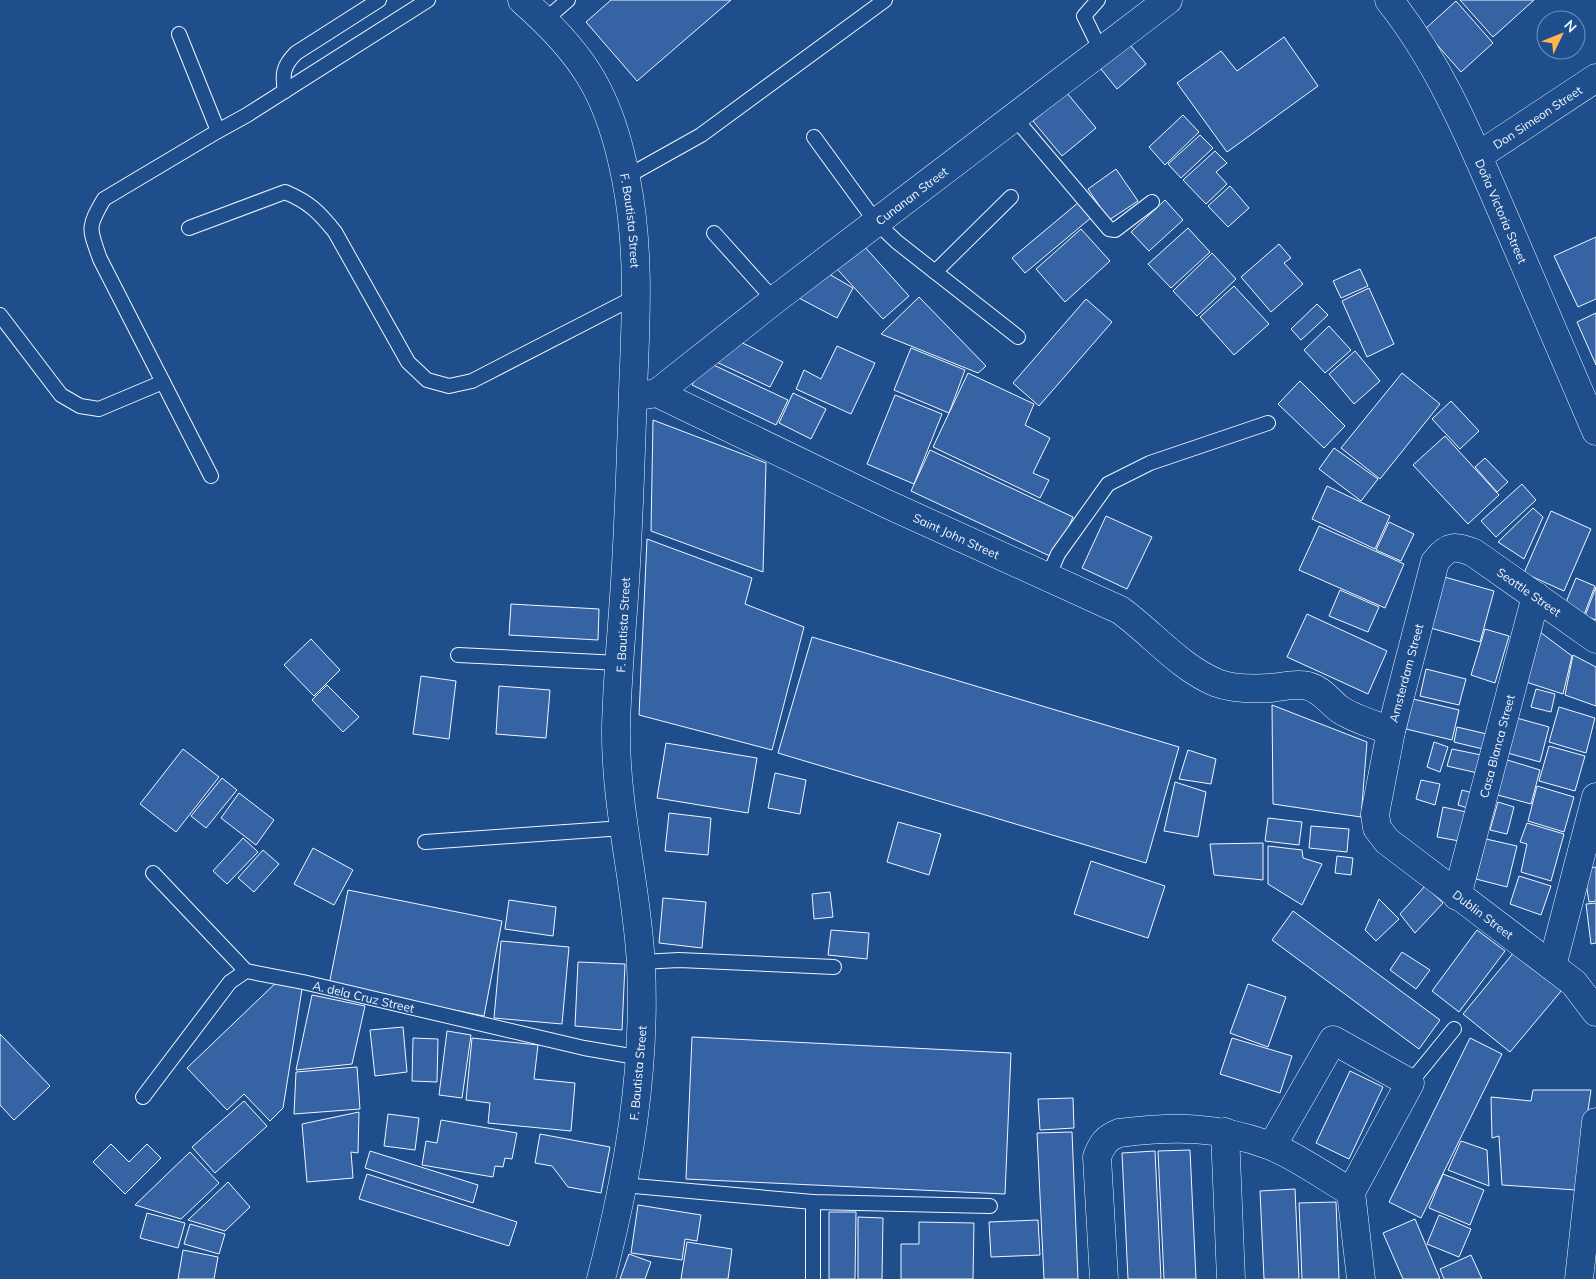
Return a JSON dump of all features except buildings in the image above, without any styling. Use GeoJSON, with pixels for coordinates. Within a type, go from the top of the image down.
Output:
{"type":"FeatureCollection","features":[{"type":"Feature","properties":{"kind":"street","name":"F. Bautista Street"},"geometry":{"type":"LineString","coordinates":[[522,0],[566,42],[589,72],[608,108],[626,177],[635,233],[637,296],[645,395],[620,663],[616,727],[617,777],[641,962],[642,1058],[624,1185],[601,1279]]}},
{"type":"Feature","properties":{"kind":"street","name":"Cunanan Street"},"geometry":{"type":"LineString","coordinates":[[645,395],[777,298],[1168,0]]}},
{"type":"Feature","properties":{"kind":"street","name":"Doña Victoria Street"},"geometry":{"type":"LineString","coordinates":[[1389,0],[1419,39],[1436,68],[1478,156],[1596,431]]}},
{"type":"Feature","properties":{"kind":"street","name":"Don Simeon Street"},"geometry":{"type":"LineString","coordinates":[[1478,156],[1596,78]]}},
{"type":"Feature","properties":{"kind":"street","name":"Saint John Street"},"geometry":{"type":"LineString","coordinates":[[645,395],[1120,610],[1138,622],[1193,671],[1218,684],[1241,688],[1272,688],[1290,684],[1309,686],[1326,695],[1339,709],[1391,731]]}},
{"type":"Feature","properties":{"kind":"street","name":"Seattle Street"},"geometry":{"type":"LineString","coordinates":[[1460,547],[1474,554],[1596,639]]}},
{"type":"Feature","properties":{"kind":"street","name":"Amsterdam Street"},"geometry":{"type":"LineString","coordinates":[[1375,814],[1391,731],[1435,562],[1445,550],[1460,547]]}},
{"type":"Feature","properties":{"kind":"street","name":"Casa Blanca Street"},"geometry":{"type":"LineString","coordinates":[[1457,896],[1536,596]]}},
{"type":"Feature","properties":{"kind":"street"},"geometry":{"type":"LineString","coordinates":[[1552,966],[1596,796]]}},
{"type":"Feature","properties":{"kind":"street","name":"Dublin Street"},"geometry":{"type":"LineString","coordinates":[[1375,814],[1377,828],[1387,841],[1574,983],[1596,1012]]}},
{"type":"Feature","properties":{"kind":"street"},"geometry":{"type":"LineString","coordinates":[[1272,1146],[1333,1040],[1410,1083],[1352,1192],[1361,1279]]}},
{"type":"Feature","properties":{"kind":"street"},"geometry":{"type":"LineString","coordinates":[[1579,1279],[1596,1122]]}},
{"type":"Feature","properties":{"kind":"street"},"geometry":{"type":"LineString","coordinates":[[1104,1279],[1098,1158],[1102,1144],[1110,1137],[1119,1133],[1152,1129],[1195,1128],[1225,1132],[1272,1146],[1352,1192]]}},
{"type":"Feature","properties":{"kind":"street"},"geometry":{"type":"LineString","coordinates":[[1225,1132],[1231,1279]]}},
{"type":"Feature","properties":{"kind":"lane"},"geometry":{"type":"LineString","coordinates":[[285,91],[282,74],[286,63],[296,53],[379,0]]}},
{"type":"Feature","properties":{"kind":"lane"},"geometry":{"type":"LineString","coordinates":[[211,476],[100,259],[90,229],[94,217],[104,199],[285,91],[428,0]]}},
{"type":"Feature","properties":{"kind":"lane"},"geometry":{"type":"LineString","coordinates":[[545,20],[568,0]]}},
{"type":"Feature","properties":{"kind":"lane"},"geometry":{"type":"LineString","coordinates":[[626,177],[702,135],[885,0]]}},
{"type":"Feature","properties":{"kind":"lane"},"geometry":{"type":"LineString","coordinates":[[1098,0],[1084,16],[1101,51]]}},
{"type":"Feature","properties":{"kind":"lane"},"geometry":{"type":"LineString","coordinates":[[179,34],[218,131]]}},
{"type":"Feature","properties":{"kind":"lane"},"geometry":{"type":"LineString","coordinates":[[1014,118],[1109,230],[1115,230],[1152,202]]}},
{"type":"Feature","properties":{"kind":"lane"},"geometry":{"type":"LineString","coordinates":[[814,137],[876,222],[1018,338]]}},
{"type":"Feature","properties":{"kind":"lane"},"geometry":{"type":"LineString","coordinates":[[189,228],[286,192],[305,200],[322,215],[334,232],[408,362],[427,380],[450,386],[472,381],[637,296]]}},
{"type":"Feature","properties":{"kind":"lane"},"geometry":{"type":"LineString","coordinates":[[935,272],[1011,197]]}},
{"type":"Feature","properties":{"kind":"lane"},"geometry":{"type":"LineString","coordinates":[[714,233],[767,292],[777,298]]}},
{"type":"Feature","properties":{"kind":"lane"},"geometry":{"type":"LineString","coordinates":[[0,315],[61,395],[80,406],[99,409],[163,382]]}},
{"type":"Feature","properties":{"kind":"lane"},"geometry":{"type":"LineString","coordinates":[[1048,577],[1058,554],[1108,484],[1150,463],[1268,423]]}},
{"type":"Feature","properties":{"kind":"lane"},"geometry":{"type":"LineString","coordinates":[[458,655],[620,663]]}},
{"type":"Feature","properties":{"kind":"lane"},"geometry":{"type":"LineString","coordinates":[[424,842],[623,828]]}},
{"type":"Feature","properties":{"kind":"lane"},"geometry":{"type":"LineString","coordinates":[[143,1097],[230,982],[246,971],[153,873]]}},
{"type":"Feature","properties":{"kind":"lane"},"geometry":{"type":"LineString","coordinates":[[641,962],[679,960],[834,967]]}},
{"type":"Feature","properties":{"kind":"lane","name":"A. dela Cruz Street"},"geometry":{"type":"LineString","coordinates":[[246,971],[304,982],[584,1048],[642,1058]]}},
{"type":"Feature","properties":{"kind":"lane"},"geometry":{"type":"LineString","coordinates":[[1410,1083],[1454,1029]]}},
{"type":"Feature","properties":{"kind":"lane"},"geometry":{"type":"LineString","coordinates":[[624,1185],[813,1202],[990,1206]]}},
{"type":"Feature","properties":{"kind":"lane"},"geometry":{"type":"LineString","coordinates":[[813,1202],[813,1279]]}}]}
